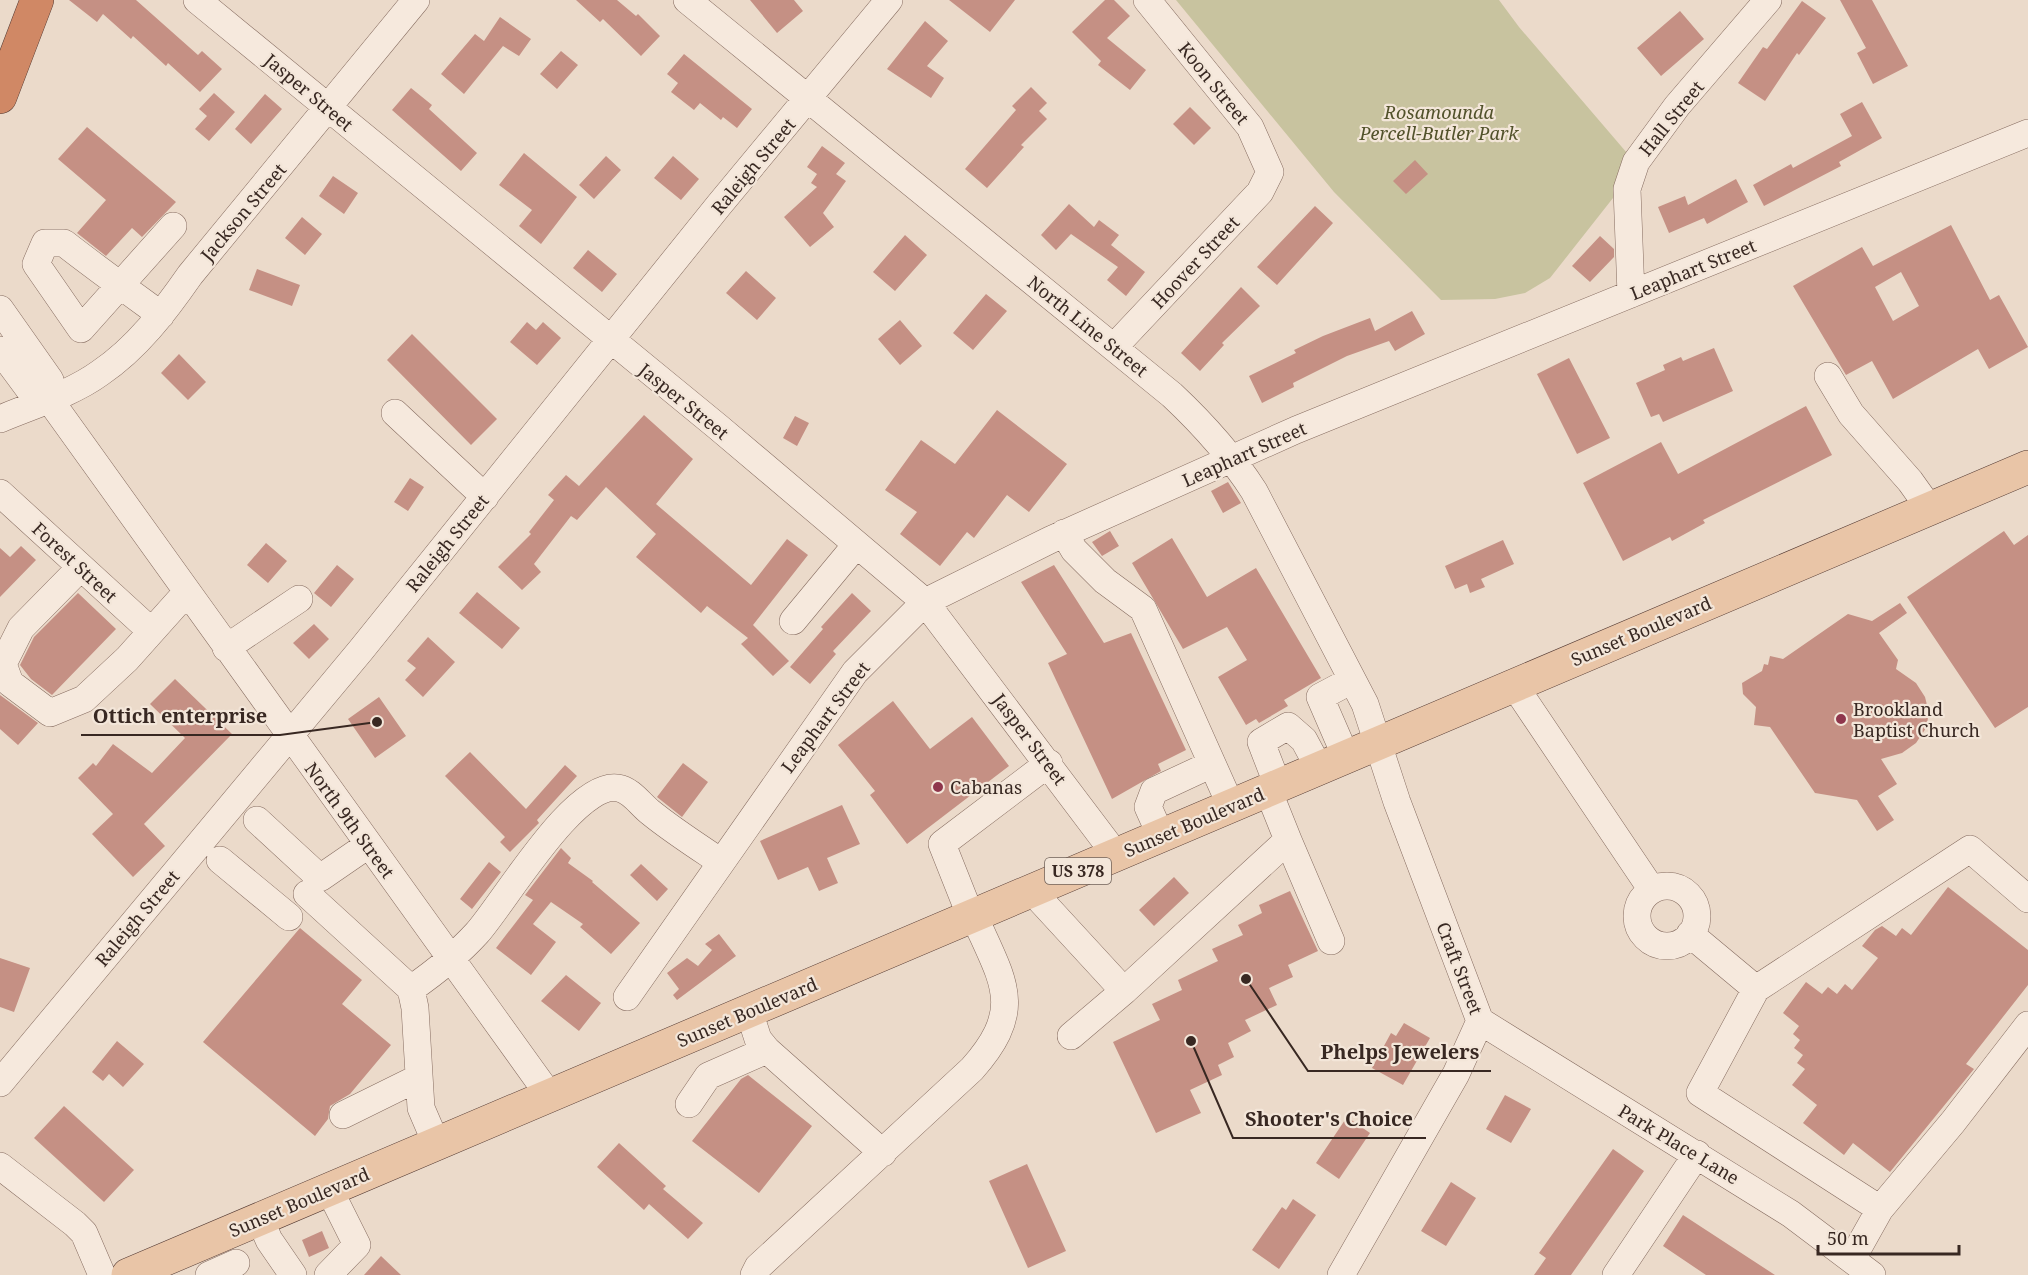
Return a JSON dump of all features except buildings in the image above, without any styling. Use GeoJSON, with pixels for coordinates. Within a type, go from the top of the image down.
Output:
{"type":"FeatureCollection","features":[{"type":"Feature","properties":{"kind":"highway"},"geometry":{"type":"LineString","coordinates":[[0,97],[37,0]]}},
{"type":"Feature","properties":{"kind":"main road","name":"Sunset Boulevard"},"geometry":{"type":"LineString","coordinates":[[128,1275],[192,1262],[260,1219],[329,1189],[2028,467]]}},
{"type":"Feature","properties":{"kind":"street","name":"Jasper Street"},"geometry":{"type":"LineString","coordinates":[[197,0],[925,602],[1049,763],[1116,855]]}},
{"type":"Feature","properties":{"kind":"street","name":"Jackson Street"},"geometry":{"type":"LineString","coordinates":[[0,419],[49,399],[100,374],[115,362],[161,315],[190,275],[416,0]]}},
{"type":"Feature","properties":{"kind":"street","name":"North Line Street"},"geometry":{"type":"LineString","coordinates":[[687,0],[1114,347],[1172,395],[1210,431],[1234,459],[1254,491],[1365,704],[1377,743]]}},
{"type":"Feature","properties":{"kind":"street","name":"Raleigh Street"},"geometry":{"type":"LineString","coordinates":[[0,1083],[289,736],[719,206],[890,0]]}},
{"type":"Feature","properties":{"kind":"street","name":"Koon Street"},"geometry":{"type":"LineString","coordinates":[[1147,0],[1250,127],[1270,172]]}},
{"type":"Feature","properties":{"kind":"street","name":"Hall Street"},"geometry":{"type":"LineString","coordinates":[[1631,294],[1627,189],[1636,162],[1677,106],[1768,0]]}},
{"type":"Feature","properties":{"kind":"street","name":"Leaphart Street"},"geometry":{"type":"LineString","coordinates":[[627,997],[855,672],[925,602],[1064,533],[1307,426],[2028,133]]}},
{"type":"Feature","properties":{"kind":"street","name":"Hoover Street"},"geometry":{"type":"LineString","coordinates":[[1114,347],[1260,192],[1270,172]]}},
{"type":"Feature","properties":{"kind":"street"},"geometry":{"type":"LineString","coordinates":[[161,315],[120,285],[64,243],[45,243],[36,264],[81,329],[120,285],[173,226]]}},
{"type":"Feature","properties":{"kind":"street","name":"North 9th Street"},"geometry":{"type":"LineString","coordinates":[[0,309],[50,380],[49,399],[186,593],[549,1095]]}},
{"type":"Feature","properties":{"kind":"street","name":"North 9th Street"},"geometry":{"type":"LineString","coordinates":[[0,350],[34,396],[49,399]]}},
{"type":"Feature","properties":{"kind":"street"},"geometry":{"type":"LineString","coordinates":[[1828,376],[1851,414],[1910,481],[1930,509]]}},
{"type":"Feature","properties":{"kind":"street"},"geometry":{"type":"LineString","coordinates":[[394,413],[484,497]]}},
{"type":"Feature","properties":{"kind":"street","name":"Forest Street"},"geometry":{"type":"LineString","coordinates":[[0,492],[151,631]]}},
{"type":"Feature","properties":{"kind":"street"},"geometry":{"type":"LineString","coordinates":[[1064,533],[1074,550],[1105,581],[1143,609],[1231,806]]}},
{"type":"Feature","properties":{"kind":"street"},"geometry":{"type":"LineString","coordinates":[[793,621],[856,545]]}},
{"type":"Feature","properties":{"kind":"street"},"geometry":{"type":"LineString","coordinates":[[80,568],[21,628],[3,664],[10,683],[50,713],[84,699],[127,659],[186,593]]}},
{"type":"Feature","properties":{"kind":"street"},"geometry":{"type":"LineString","coordinates":[[226,648],[298,599]]}},
{"type":"Feature","properties":{"kind":"street"},"geometry":{"type":"LineString","coordinates":[[1332,763],[1320,697],[1352,680]]}},
{"type":"Feature","properties":{"kind":"street"},"geometry":{"type":"LineString","coordinates":[[1514,685],[1652,890]]}},
{"type":"Feature","properties":{"kind":"street"},"geometry":{"type":"LineString","coordinates":[[1331,941],[1288,840],[1261,742],[1288,726],[1332,763]]}},
{"type":"Feature","properties":{"kind":"street","name":"Craft Street"},"geometry":{"type":"LineString","coordinates":[[1341,1275],[1456,1074],[1480,1021],[1377,743]]}},
{"type":"Feature","properties":{"kind":"street"},"geometry":{"type":"LineString","coordinates":[[754,1275],[758,1267],[883,1153],[990,1049],[1001,1027],[1006,1007],[1004,986],[942,844],[1049,763]]}},
{"type":"Feature","properties":{"kind":"street"},"geometry":{"type":"LineString","coordinates":[[1161,836],[1148,807],[1154,791],[1212,764]]}},
{"type":"Feature","properties":{"kind":"street"},"geometry":{"type":"LineString","coordinates":[[411,989],[451,959],[496,911],[515,880],[559,825],[588,796],[603,787],[623,789],[656,816],[721,862]]}},
{"type":"Feature","properties":{"kind":"street"},"geometry":{"type":"LineString","coordinates":[[257,820],[313,886],[411,989],[415,1008],[421,1108],[436,1143]]}},
{"type":"Feature","properties":{"kind":"street"},"geometry":{"type":"LineString","coordinates":[[1071,1036],[1124,991],[1288,840]]}},
{"type":"Feature","properties":{"kind":"street"},"geometry":{"type":"LineString","coordinates":[[220,860],[283,925],[313,886],[368,845]]}},
{"type":"Feature","properties":{"kind":"street"},"geometry":{"type":"LineString","coordinates":[[1880,1209],[1700,1093],[1756,989],[1970,849],[2028,899]]}},
{"type":"Feature","properties":{"kind":"street"},"geometry":{"type":"LineString","coordinates":[[1672,886],[1690,896],[1697,915],[1690,934],[1673,945],[1654,943],[1647,937],[1638,922],[1638,913],[1645,896],[1652,890],[1672,886]]}},
{"type":"Feature","properties":{"kind":"street"},"geometry":{"type":"LineString","coordinates":[[1032,891],[1124,991]]}},
{"type":"Feature","properties":{"kind":"street"},"geometry":{"type":"LineString","coordinates":[[1690,934],[1756,989]]}},
{"type":"Feature","properties":{"kind":"street"},"geometry":{"type":"LineString","coordinates":[[749,1011],[758,1039],[767,1050],[883,1153]]}},
{"type":"Feature","properties":{"kind":"street","name":"Park Place Lane"},"geometry":{"type":"LineString","coordinates":[[1480,1021],[1791,1214],[1862,1267]]}},
{"type":"Feature","properties":{"kind":"street"},"geometry":{"type":"LineString","coordinates":[[1862,1267],[1880,1209],[1953,1122],[2028,1025]]}},
{"type":"Feature","properties":{"kind":"street"},"geometry":{"type":"LineString","coordinates":[[689,1104],[708,1076],[767,1050]]}},
{"type":"Feature","properties":{"kind":"street"},"geometry":{"type":"LineString","coordinates":[[343,1115],[418,1078]]}},
{"type":"Feature","properties":{"kind":"street"},"geometry":{"type":"LineString","coordinates":[[1622,1273],[1697,1154]]}},
{"type":"Feature","properties":{"kind":"street"},"geometry":{"type":"LineString","coordinates":[[0,1166],[84,1233],[102,1275]]}},
{"type":"Feature","properties":{"kind":"street"},"geometry":{"type":"LineString","coordinates":[[328,1275],[357,1245],[329,1189]]}},
{"type":"Feature","properties":{"kind":"street"},"geometry":{"type":"LineString","coordinates":[[260,1219],[269,1240],[293,1275]]}},
{"type":"Feature","properties":{"kind":"street"},"geometry":{"type":"LineString","coordinates":[[209,1275],[236,1263]]}},
{"type":"Feature","properties":{"kind":"green space","name":"Rosamounda Percell-Butler Park"},"geometry":{"type":"Polygon","coordinates":[[[1176,0],[1499,0],[1519,27],[1627,153],[1613,198],[1550,278],[1525,293],[1495,299],[1441,300],[1334,192],[1176,0]]]}},
{"type":"Feature","properties":{"kind":"place","name":"Brookland Baptist Church"},"geometry":{"type":"Point","coordinates":[1841,719]}},
{"type":"Feature","properties":{"kind":"place","name":"Ottich enterprise"},"geometry":{"type":"Point","coordinates":[377,722]}},
{"type":"Feature","properties":{"kind":"place","name":"Cabanas"},"geometry":{"type":"Point","coordinates":[938,787]}},
{"type":"Feature","properties":{"kind":"place","name":"Phelps Jewelers"},"geometry":{"type":"Point","coordinates":[1246,979]}},
{"type":"Feature","properties":{"kind":"place","name":"Shooter's Choice"},"geometry":{"type":"Point","coordinates":[1191,1041]}}]}
